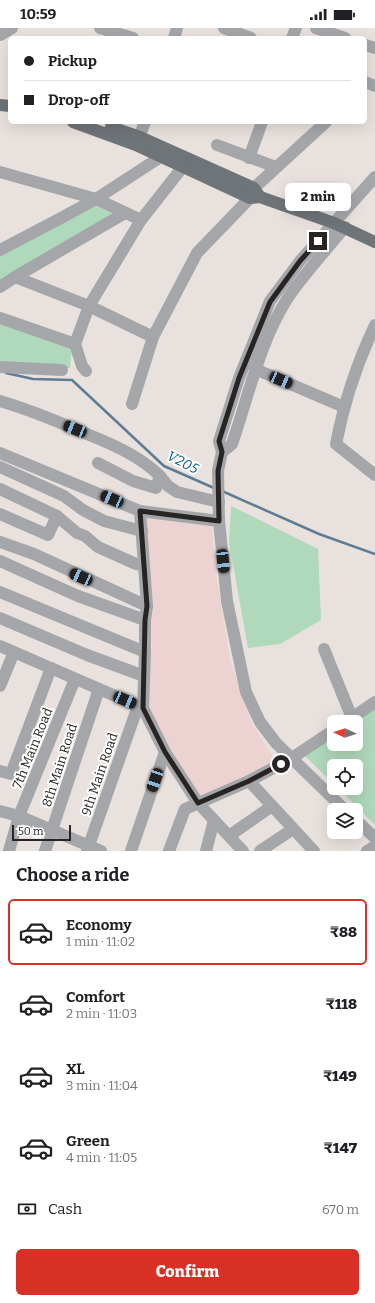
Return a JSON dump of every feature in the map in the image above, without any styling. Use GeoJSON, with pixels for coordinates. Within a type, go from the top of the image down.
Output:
{"type":"FeatureCollection","features":[{"type":"Feature","properties":{"kind":"main road"},"geometry":{"type":"LineString","coordinates":[[80,124],[138,141],[162,156],[187,163]]}},
{"type":"Feature","properties":{"kind":"main road"},"geometry":{"type":"LineString","coordinates":[[100,124],[255,194],[340,225],[375,242]]}},
{"type":"Feature","properties":{"kind":"street"},"geometry":{"type":"LineString","coordinates":[[100,28],[126,36]]}},
{"type":"Feature","properties":{"kind":"street"},"geometry":{"type":"LineString","coordinates":[[224,28],[246,36]]}},
{"type":"Feature","properties":{"kind":"street"},"geometry":{"type":"LineString","coordinates":[[316,28],[339,36]]}},
{"type":"Feature","properties":{"kind":"street"},"geometry":{"type":"LineString","coordinates":[[138,141],[144,124]]}},
{"type":"Feature","properties":{"kind":"street"},"geometry":{"type":"LineString","coordinates":[[249,158],[260,124]]}},
{"type":"Feature","properties":{"kind":"street"},"geometry":{"type":"LineString","coordinates":[[132,404],[153,337],[197,253],[255,194],[276,168],[324,124]]}},
{"type":"Feature","properties":{"kind":"street"},"geometry":{"type":"LineString","coordinates":[[217,145],[276,168]]}},
{"type":"Feature","properties":{"kind":"street"},"geometry":{"type":"LineString","coordinates":[[0,250],[96,199],[162,156]]}},
{"type":"Feature","properties":{"kind":"street"},"geometry":{"type":"LineString","coordinates":[[86,371],[82,366],[75,344],[89,306],[141,220],[187,163]]}},
{"type":"Feature","properties":{"kind":"street"},"geometry":{"type":"LineString","coordinates":[[0,172],[96,199],[141,220]]}},
{"type":"Feature","properties":{"kind":"street"},"geometry":{"type":"LineString","coordinates":[[222,452],[232,444],[256,369],[273,326],[289,297],[312,266],[368,182],[375,177]]}},
{"type":"Feature","properties":{"kind":"street"},"geometry":{"type":"LineString","coordinates":[[0,287],[125,213]]}},
{"type":"Feature","properties":{"kind":"street"},"geometry":{"type":"LineString","coordinates":[[338,803],[276,743],[260,722],[246,692],[227,601],[219,521],[218,471],[222,452],[219,441],[239,378],[270,302],[300,261],[340,225]]}},
{"type":"Feature","properties":{"kind":"street"},"geometry":{"type":"LineString","coordinates":[[15,277],[89,306],[153,337]]}},
{"type":"Feature","properties":{"kind":"street"},"geometry":{"type":"LineString","coordinates":[[0,318],[75,344]]}},
{"type":"Feature","properties":{"kind":"street"},"geometry":{"type":"LineString","coordinates":[[375,325],[359,360],[344,407],[336,444],[375,475]]}},
{"type":"Feature","properties":{"kind":"street"},"geometry":{"type":"LineString","coordinates":[[0,367],[62,370]]}},
{"type":"Feature","properties":{"kind":"street"},"geometry":{"type":"LineString","coordinates":[[256,369],[344,407]]}},
{"type":"Feature","properties":{"kind":"street"},"geometry":{"type":"LineString","coordinates":[[0,401],[24,408],[106,441],[152,468],[168,486],[177,492],[219,494]]}},
{"type":"Feature","properties":{"kind":"street"},"geometry":{"type":"LineString","coordinates":[[0,453],[140,511],[219,521]]}},
{"type":"Feature","properties":{"kind":"street"},"geometry":{"type":"LineString","coordinates":[[98,463],[132,481],[156,488],[160,476]]}},
{"type":"Feature","properties":{"kind":"street"},"geometry":{"type":"LineString","coordinates":[[0,467],[64,496],[83,510],[104,521],[142,531]]}},
{"type":"Feature","properties":{"kind":"street"},"geometry":{"type":"LineString","coordinates":[[0,489],[57,516],[98,547],[136,564],[144,565]]}},
{"type":"Feature","properties":{"kind":"street"},"geometry":{"type":"LineString","coordinates":[[140,511],[147,606],[141,707],[165,752],[198,803],[243,851]]}},
{"type":"Feature","properties":{"kind":"street"},"geometry":{"type":"LineString","coordinates":[[0,514],[48,535],[57,516]]}},
{"type":"Feature","properties":{"kind":"street"},"geometry":{"type":"LineString","coordinates":[[0,542],[34,554],[147,606]]}},
{"type":"Feature","properties":{"kind":"street"},"geometry":{"type":"LineString","coordinates":[[0,561],[78,596],[145,620]]}},
{"type":"Feature","properties":{"kind":"street"},"geometry":{"type":"LineString","coordinates":[[0,592],[145,652]]}},
{"type":"Feature","properties":{"kind":"street"},"geometry":{"type":"LineString","coordinates":[[0,618],[87,655],[144,676]]}},
{"type":"Feature","properties":{"kind":"street"},"geometry":{"type":"LineString","coordinates":[[0,646],[141,707]]}},
{"type":"Feature","properties":{"kind":"street"},"geometry":{"type":"LineString","coordinates":[[324,649],[347,715]]}},
{"type":"Feature","properties":{"kind":"street"},"geometry":{"type":"LineString","coordinates":[[0,686],[14,652]]}},
{"type":"Feature","properties":{"kind":"street"},"geometry":{"type":"LineString","coordinates":[[6,773],[51,668]]}},
{"type":"Feature","properties":{"kind":"street","name":"7th Main Road"},"geometry":{"type":"LineString","coordinates":[[9,851],[19,816],[75,679]]}},
{"type":"Feature","properties":{"kind":"street","name":"8th Main Road"},"geometry":{"type":"LineString","coordinates":[[46,851],[99,689]]}},
{"type":"Feature","properties":{"kind":"street"},"geometry":{"type":"LineString","coordinates":[[356,715],[375,702]]}},
{"type":"Feature","properties":{"kind":"street","name":"9th Main Road"},"geometry":{"type":"LineString","coordinates":[[88,849],[141,707]]}},
{"type":"Feature","properties":{"kind":"street"},"geometry":{"type":"LineString","coordinates":[[169,851],[185,809],[249,781],[292,758],[327,735]]}},
{"type":"Feature","properties":{"kind":"street"},"geometry":{"type":"LineString","coordinates":[[131,851],[165,752]]}},
{"type":"Feature","properties":{"kind":"street"},"geometry":{"type":"LineString","coordinates":[[249,781],[314,851]]}},
{"type":"Feature","properties":{"kind":"street"},"geometry":{"type":"LineString","coordinates":[[228,836],[272,806]]}},
{"type":"Feature","properties":{"kind":"street"},"geometry":{"type":"LineString","coordinates":[[0,811],[19,816],[88,849],[101,851]]}},
{"type":"Feature","properties":{"kind":"street"},"geometry":{"type":"LineString","coordinates":[[206,851],[214,820]]}},
{"type":"Feature","properties":{"kind":"street"},"geometry":{"type":"LineString","coordinates":[[363,827],[375,838]]}},
{"type":"Feature","properties":{"kind":"street"},"geometry":{"type":"LineString","coordinates":[[260,851],[293,829]]}},
{"type":"Feature","properties":{"kind":"street"},"geometry":{"type":"LineString","coordinates":[[367,851],[375,846]]}},
{"type":"Feature","properties":{"kind":"shaded area"},"geometry":{"type":"Polygon","coordinates":[[[143,514],[212,525],[216,575],[230,660],[251,722],[276,762],[199,798],[154,719],[147,702],[152,645],[149,576],[143,514]]]}},
{"type":"Feature","properties":{"kind":"green space"},"geometry":{"type":"Polygon","coordinates":[[[92,204],[113,214],[0,285],[0,253],[92,204]]]}},
{"type":"Feature","properties":{"kind":"green space"},"geometry":{"type":"Polygon","coordinates":[[[0,322],[72,346],[70,368],[0,365],[0,322]]]}},
{"type":"Feature","properties":{"kind":"green space"},"geometry":{"type":"Polygon","coordinates":[[[231,506],[318,549],[321,620],[280,644],[248,648],[229,542],[231,506]]]}},
{"type":"Feature","properties":{"kind":"green space"},"geometry":{"type":"Polygon","coordinates":[[[375,707],[375,825],[363,813],[363,803],[353,803],[345,795],[363,795],[363,759],[327,759],[327,777],[303,754],[327,739],[327,751],[363,751],[363,716],[375,707]]]}},
{"type":"Feature","properties":{"kind":"waterway","name":"V205"},"geometry":{"type":"LineString","coordinates":[[6,373],[33,379],[72,380],[164,466],[214,488]]}},
{"type":"Feature","properties":{"kind":"waterway","name":"V205"},"geometry":{"type":"LineString","coordinates":[[222,491],[319,534],[375,554]]}},
{"type":"Feature","properties":{"kind":"route"},"geometry":{"type":"LineString","coordinates":[[281,764],[249,781],[198,803],[165,752],[143,708],[145,620],[147,606],[140,511],[219,521],[218,471],[222,452],[219,441],[239,378],[270,302],[300,261],[318,241]]}}]}
